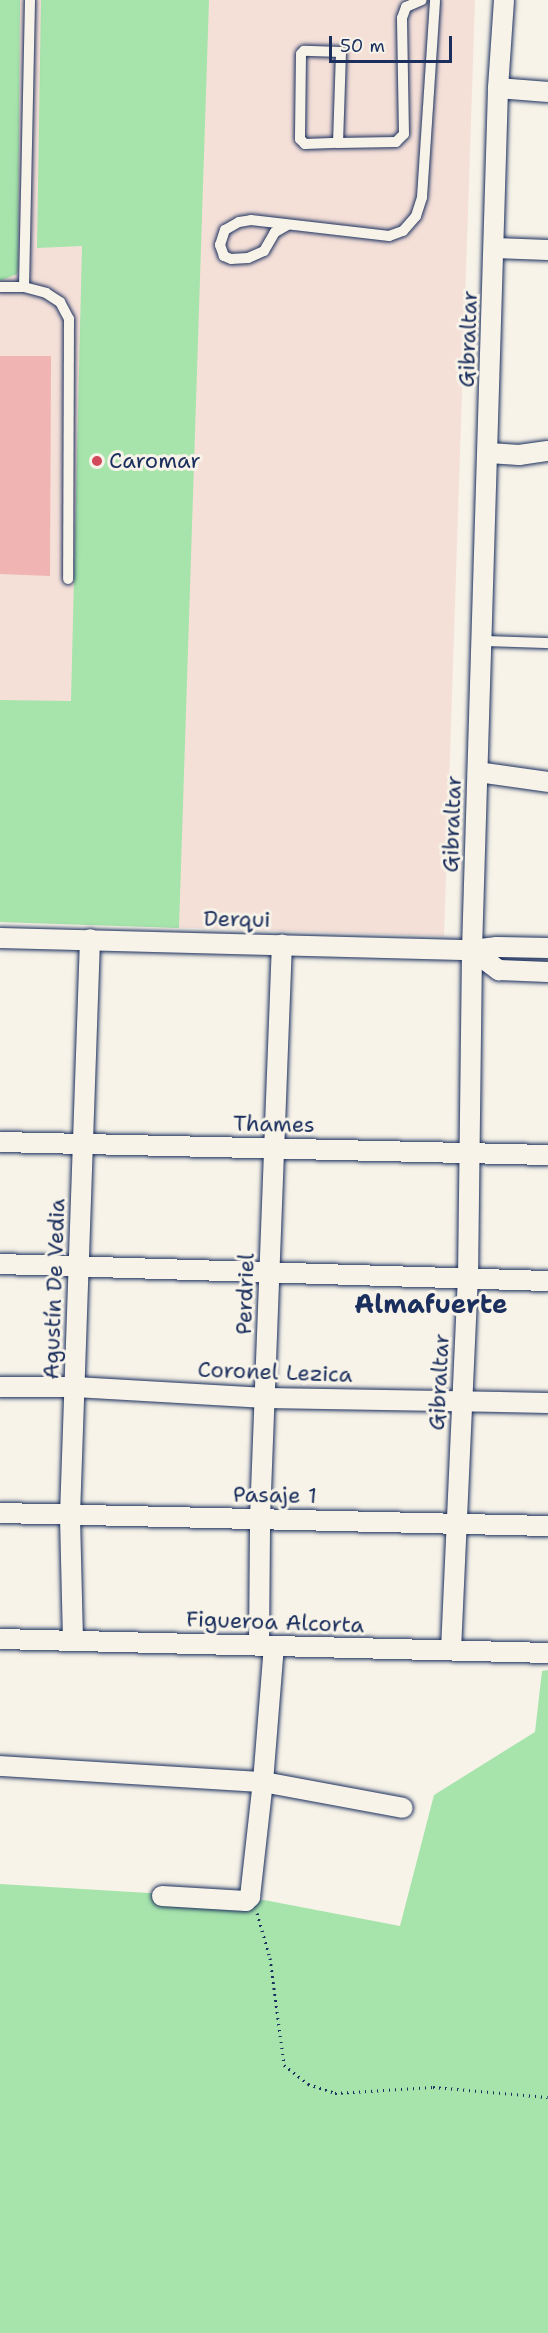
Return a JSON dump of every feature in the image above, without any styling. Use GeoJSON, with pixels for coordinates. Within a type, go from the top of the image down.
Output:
{"type":"FeatureCollection","features":[{"type":"Feature","properties":{"kind":"street","name":"Gibraltar"},"geometry":{"type":"LineString","coordinates":[[451,1650],[468,1279],[472,950],[489,453],[498,88],[504,0]]}},
{"type":"Feature","properties":{"kind":"street"},"geometry":{"type":"LineString","coordinates":[[498,88],[548,92]]}},
{"type":"Feature","properties":{"kind":"street"},"geometry":{"type":"LineString","coordinates":[[495,248],[548,250]]}},
{"type":"Feature","properties":{"kind":"street"},"geometry":{"type":"LineString","coordinates":[[489,453],[548,452]]}},
{"type":"Feature","properties":{"kind":"street"},"geometry":{"type":"LineString","coordinates":[[478,772],[548,782]]}},
{"type":"Feature","properties":{"kind":"street","name":"Derqui"},"geometry":{"type":"LineString","coordinates":[[0,938],[472,950],[498,947],[548,948]]}},
{"type":"Feature","properties":{"kind":"street","name":"Agustín De Vedia"},"geometry":{"type":"LineString","coordinates":[[73,1640],[70,1515],[90,939]]}},
{"type":"Feature","properties":{"kind":"street","name":"Perdriel"},"geometry":{"type":"LineString","coordinates":[[250,1897],[263,1782],[267,1646],[260,1518],[282,944]]}},
{"type":"Feature","properties":{"kind":"street"},"geometry":{"type":"LineString","coordinates":[[472,950],[499,970],[548,972]]}},
{"type":"Feature","properties":{"kind":"street","name":"Thames"},"geometry":{"type":"LineString","coordinates":[[0,1142],[548,1155]]}},
{"type":"Feature","properties":{"kind":"street"},"geometry":{"type":"LineString","coordinates":[[0,1264],[548,1281]]}},
{"type":"Feature","properties":{"kind":"street","name":"Coronel Lezica"},"geometry":{"type":"LineString","coordinates":[[0,1387],[75,1388],[266,1398],[548,1403]]}},
{"type":"Feature","properties":{"kind":"street","name":"Pasaje 1"},"geometry":{"type":"LineString","coordinates":[[0,1513],[548,1526]]}},
{"type":"Feature","properties":{"kind":"street","name":"Figueroa Alcorta"},"geometry":{"type":"LineString","coordinates":[[0,1639],[548,1653]]}},
{"type":"Feature","properties":{"kind":"street"},"geometry":{"type":"LineString","coordinates":[[0,1766],[263,1782],[403,1808]]}},
{"type":"Feature","properties":{"kind":"street"},"geometry":{"type":"LineString","coordinates":[[162,1896],[240,1902],[250,1897]]}},
{"type":"Feature","properties":{"kind":"lane"},"geometry":{"type":"LineString","coordinates":[[24,287],[30,0]]}},
{"type":"Feature","properties":{"kind":"lane"},"geometry":{"type":"LineString","coordinates":[[338,143],[341,52],[304,51],[301,54],[300,139],[305,144],[396,142],[404,134],[402,18],[405,7],[422,0]]}},
{"type":"Feature","properties":{"kind":"lane"},"geometry":{"type":"LineString","coordinates":[[286,226],[275,232],[264,250],[248,258],[231,260],[224,256],[219,245],[225,230],[239,222],[251,220],[286,226],[389,236],[403,231],[416,216],[422,197],[435,0]]}},
{"type":"Feature","properties":{"kind":"lane"},"geometry":{"type":"LineString","coordinates":[[0,287],[24,287],[46,293],[60,302],[69,320],[68,579]]}},
{"type":"Feature","properties":{"kind":"lane"},"geometry":{"type":"LineString","coordinates":[[483,641],[548,643]]}},
{"type":"Feature","properties":{"kind":"path"},"geometry":{"type":"LineString","coordinates":[[250,1897],[262,1924],[270,1958],[284,2065],[308,2084],[335,2092],[434,2087],[548,2097]]}},
{"type":"Feature","properties":{"kind":"shaded area"},"geometry":{"type":"Polygon","coordinates":[[[0,0],[475,0],[444,936],[0,922],[0,0]]]}},
{"type":"Feature","properties":{"kind":"green space"},"geometry":{"type":"Polygon","coordinates":[[[0,0],[20,0],[18,268],[17,274],[0,281],[0,0]]]}},
{"type":"Feature","properties":{"kind":"green space","name":"Caromar"},"geometry":{"type":"Polygon","coordinates":[[[41,0],[209,0],[179,928],[0,922],[0,700],[71,701],[82,246],[37,248],[41,0]]]}},
{"type":"Feature","properties":{"kind":"green space"},"geometry":{"type":"Polygon","coordinates":[[[548,1670],[548,2333],[0,2333],[0,1884],[264,1900],[400,1926],[434,1795],[535,1732],[542,1671],[548,1670]]]}},
{"type":"Feature","properties":{"kind":"building"},"geometry":{"type":"Polygon","coordinates":[[[0,356],[51,356],[50,576],[0,574],[0,356]]]}},
{"type":"Feature","properties":{"kind":"place","name":"Caromar"},"geometry":{"type":"Point","coordinates":[97,461]}},
{"type":"Feature","properties":{"kind":"district","name":"Almafuerte"},"geometry":{"type":"Point","coordinates":[431,1304]}}]}
